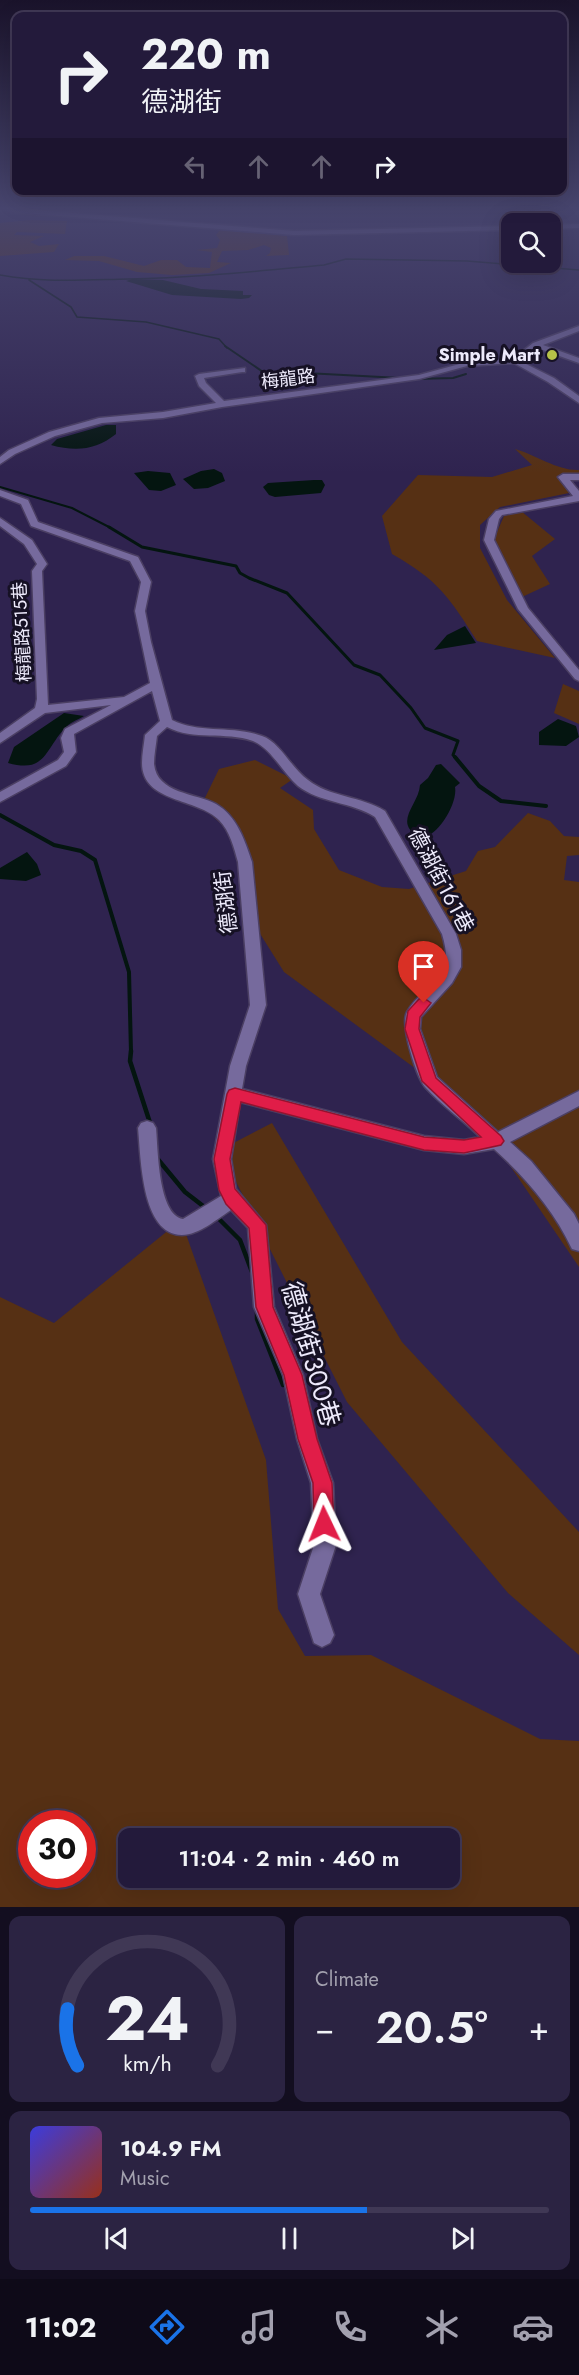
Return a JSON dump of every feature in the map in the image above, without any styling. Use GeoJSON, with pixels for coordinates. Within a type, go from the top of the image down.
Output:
{"type":"FeatureCollection","features":[{"type":"Feature","properties":{"kind":"street"},"geometry":{"type":"LineString","coordinates":[[579,327],[536,345],[515,361],[552,380],[579,400]]}},
{"type":"Feature","properties":{"kind":"street"},"geometry":{"type":"LineString","coordinates":[[536,345],[579,361]]}},
{"type":"Feature","properties":{"kind":"street","name":"梅龍路"},"geometry":{"type":"LineString","coordinates":[[0,460],[52,434],[102,420],[163,415],[222,404],[417,378],[467,364],[515,361]]}},
{"type":"Feature","properties":{"kind":"street"},"geometry":{"type":"LineString","coordinates":[[222,404],[202,384],[199,376],[242,370]]}},
{"type":"Feature","properties":{"kind":"street"},"geometry":{"type":"LineString","coordinates":[[577,674],[523,609],[489,540],[494,519],[500,513],[512,508],[579,497],[563,477],[579,477]]}},
{"type":"Feature","properties":{"kind":"street"},"geometry":{"type":"LineString","coordinates":[[0,493],[25,502],[34,524],[134,559],[146,582],[140,611],[145,642],[166,722]]}},
{"type":"Feature","properties":{"kind":"street","name":"梅龍路515巷"},"geometry":{"type":"LineString","coordinates":[[0,521],[28,542],[42,564],[37,571],[43,699],[40,710],[0,739]]}},
{"type":"Feature","properties":{"kind":"street"},"geometry":{"type":"LineString","coordinates":[[0,798],[62,763],[70,752],[67,738],[69,732],[93,722],[128,699],[157,684]]}},
{"type":"Feature","properties":{"kind":"street"},"geometry":{"type":"LineString","coordinates":[[40,710],[75,704],[95,705],[128,699]]}},
{"type":"Feature","properties":{"kind":"street","name":"德湖街"},"geometry":{"type":"LineString","coordinates":[[166,722],[151,735],[148,765],[154,780],[164,789],[211,807],[225,818],[238,840],[245,862],[258,1005],[238,1066],[235,1094]]}},
{"type":"Feature","properties":{"kind":"street","name":"德湖街161巷"},"geometry":{"type":"LineString","coordinates":[[166,722],[184,731],[240,733],[260,739],[271,746],[280,761],[304,784],[321,792],[366,805],[380,813],[420,887],[449,934],[454,950],[453,967],[447,979],[413,1015],[412,1029],[430,1081],[525,1166],[568,1220],[579,1242]]}},
{"type":"Feature","properties":{"kind":"street"},"geometry":{"type":"LineString","coordinates":[[235,1094],[424,1143],[464,1147],[496,1141],[579,1098]]}},
{"type":"Feature","properties":{"kind":"street","name":"德湖街300巷"},"geometry":{"type":"LineString","coordinates":[[235,1094],[222,1159],[227,1190],[221,1206],[257,1225],[264,1307],[293,1375],[307,1439],[322,1483],[325,1545],[309,1594],[322,1635]]}},
{"type":"Feature","properties":{"kind":"street"},"geometry":{"type":"LineString","coordinates":[[147,1128],[156,1202],[168,1224],[182,1227],[192,1224],[221,1206]]}},
{"type":"Feature","properties":{"kind":"shaded area"},"geometry":{"type":"Polygon","coordinates":[[[172,295],[252,295],[241,299],[172,295]]]}},
{"type":"Feature","properties":{"kind":"shaded area"},"geometry":{"type":"Polygon","coordinates":[[[106,425],[116,425],[116,434],[93,446],[77,449],[51,445],[57,439],[106,425]]]}},
{"type":"Feature","properties":{"kind":"shaded area"},"geometry":{"type":"Polygon","coordinates":[[[515,449],[563,468],[579,470],[579,475],[566,476],[569,493],[500,507],[480,525],[480,548],[507,600],[555,658],[477,641],[450,601],[432,581],[392,554],[382,516],[418,475],[492,477],[532,465],[515,449]]]}},
{"type":"Feature","properties":{"kind":"shaded area"},"geometry":{"type":"Polygon","coordinates":[[[214,469],[222,473],[225,481],[208,488],[194,489],[183,479],[201,471],[214,469]]]}},
{"type":"Feature","properties":{"kind":"shaded area"},"geometry":{"type":"Polygon","coordinates":[[[148,471],[170,473],[176,485],[161,491],[149,490],[134,473],[148,471]]]}},
{"type":"Feature","properties":{"kind":"shaded area"},"geometry":{"type":"Polygon","coordinates":[[[322,480],[325,485],[321,493],[275,497],[269,495],[263,487],[268,483],[322,480]]]}},
{"type":"Feature","properties":{"kind":"shaded area"},"geometry":{"type":"Polygon","coordinates":[[[521,511],[555,539],[532,556],[550,584],[522,597],[494,539],[504,516],[521,511]]]}},
{"type":"Feature","properties":{"kind":"shaded area"},"geometry":{"type":"Polygon","coordinates":[[[465,626],[476,643],[434,650],[447,635],[465,626]]]}},
{"type":"Feature","properties":{"kind":"shaded area"},"geometry":{"type":"Polygon","coordinates":[[[563,684],[579,691],[579,724],[554,713],[563,684]]]}},
{"type":"Feature","properties":{"kind":"shaded area"},"geometry":{"type":"Polygon","coordinates":[[[64,713],[84,716],[66,727],[37,763],[20,765],[8,763],[14,747],[64,713]]]}},
{"type":"Feature","properties":{"kind":"shaded area"},"geometry":{"type":"Polygon","coordinates":[[[558,719],[576,726],[579,737],[566,746],[539,745],[539,732],[558,719]]]}},
{"type":"Feature","properties":{"kind":"shaded area"},"geometry":{"type":"Polygon","coordinates":[[[255,760],[293,779],[280,788],[313,810],[314,829],[339,870],[382,887],[409,889],[466,871],[478,851],[495,847],[528,813],[550,821],[564,836],[579,837],[579,855],[567,856],[564,880],[579,882],[579,1267],[504,1157],[427,1077],[284,972],[259,932],[236,837],[201,806],[219,769],[255,760]]]}},
{"type":"Feature","properties":{"kind":"shaded area"},"geometry":{"type":"Polygon","coordinates":[[[441,764],[460,783],[455,787],[450,810],[440,826],[434,832],[421,838],[412,832],[407,820],[420,785],[428,778],[436,765],[441,764]]]}},
{"type":"Feature","properties":{"kind":"shaded area"},"geometry":{"type":"Polygon","coordinates":[[[27,852],[37,864],[41,875],[26,881],[0,879],[0,868],[27,852]]]}},
{"type":"Feature","properties":{"kind":"shaded area"},"geometry":{"type":"Polygon","coordinates":[[[272,1123],[402,1342],[579,1532],[579,1655],[508,1593],[347,1402],[220,1150],[272,1123]]]}},
{"type":"Feature","properties":{"kind":"shaded area"},"geometry":{"type":"Polygon","coordinates":[[[181,1220],[266,1460],[278,1609],[305,1656],[371,1655],[540,1739],[579,1741],[579,1907],[0,1907],[0,1297],[54,1323],[181,1220]]]}},
{"type":"Feature","properties":{"kind":"waterway"},"geometry":{"type":"LineString","coordinates":[[52,295],[71,307],[77,317],[146,322],[219,339],[226,346]]}},
{"type":"Feature","properties":{"kind":"waterway"},"geometry":{"type":"LineString","coordinates":[[226,346],[269,376],[287,372],[400,378]]}},
{"type":"Feature","properties":{"kind":"waterway"},"geometry":{"type":"LineString","coordinates":[[416,379],[453,378],[466,374]]}},
{"type":"Feature","properties":{"kind":"waterway"},"geometry":{"type":"LineString","coordinates":[[0,487],[72,508],[111,528]]}},
{"type":"Feature","properties":{"kind":"waterway"},"geometry":{"type":"LineString","coordinates":[[109,527],[142,547],[236,566],[240,573],[249,578],[287,593],[354,665],[380,675],[411,708],[425,728],[458,741],[453,755],[455,757]]}},
{"type":"Feature","properties":{"kind":"waterway"},"geometry":{"type":"LineString","coordinates":[[455,757],[479,786],[501,801],[546,806]]}},
{"type":"Feature","properties":{"kind":"waterway"},"geometry":{"type":"LineString","coordinates":[[0,815],[54,845],[81,851],[95,860],[129,972],[131,1051]]}},
{"type":"Feature","properties":{"kind":"waterway"},"geometry":{"type":"LineString","coordinates":[[131,1051],[130,1061],[151,1126]]}},
{"type":"Feature","properties":{"kind":"waterway"},"geometry":{"type":"LineString","coordinates":[[156,1157],[185,1192],[207,1209]]}},
{"type":"Feature","properties":{"kind":"waterway"},"geometry":{"type":"LineString","coordinates":[[215,1215],[240,1240],[252,1272]]}},
{"type":"Feature","properties":{"kind":"waterway"},"geometry":{"type":"LineString","coordinates":[[257,1309],[257,1319],[283,1385]]}},
{"type":"Feature","properties":{"kind":"place","name":"Simple Mart"},"geometry":{"type":"Point","coordinates":[552,355]}},
{"type":"Feature","properties":{"kind":"route"},"geometry":{"type":"LineString","coordinates":[[324,1524],[322,1483],[307,1439],[293,1375],[264,1307],[257,1225],[232,1199],[227,1190],[222,1159],[235,1094],[424,1143],[464,1147],[496,1141],[430,1081],[412,1029],[413,1015],[424,1003]]}}]}
